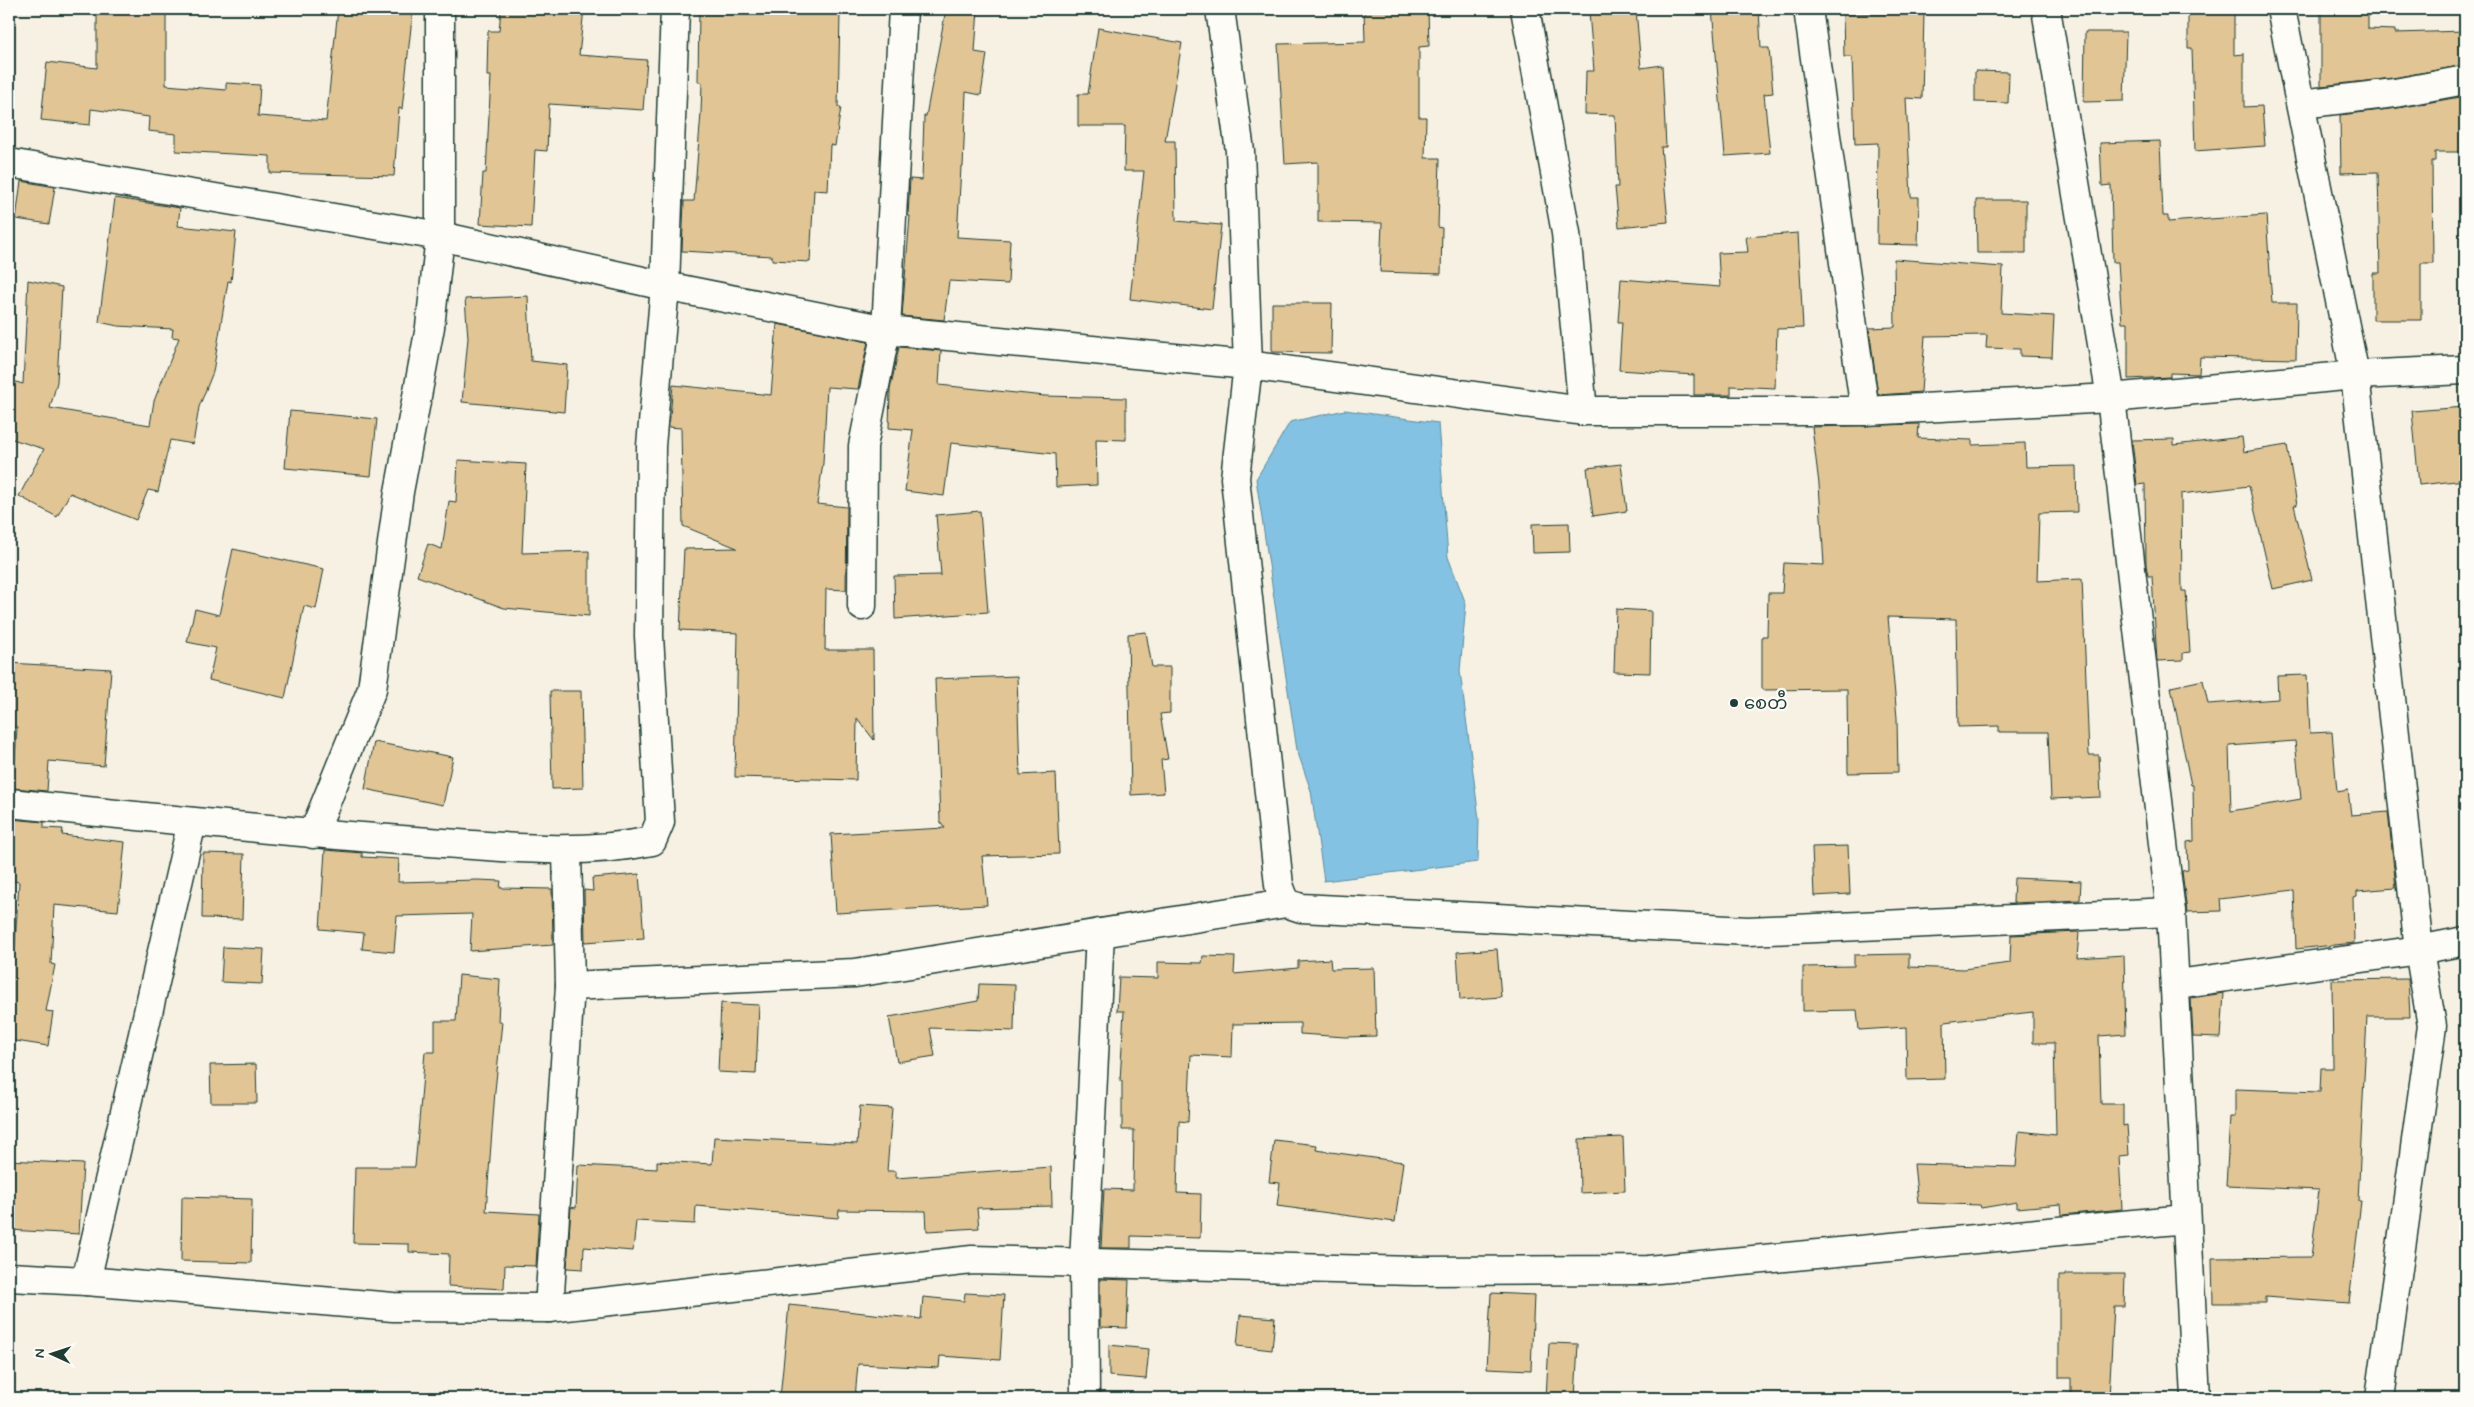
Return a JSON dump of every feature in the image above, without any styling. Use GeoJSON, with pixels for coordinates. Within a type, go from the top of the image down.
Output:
{"type":"FeatureCollection","features":[{"type":"Feature","properties":{"kind":"street"},"geometry":{"type":"LineString","coordinates":[[313,834],[372,689],[399,492],[430,327],[440,236],[440,9]]}},
{"type":"Feature","properties":{"kind":"street"},"geometry":{"type":"LineString","coordinates":[[9,803],[313,834],[567,851],[626,846],[652,841],[660,822],[648,636],[651,446],[665,286],[675,9]]}},
{"type":"Feature","properties":{"kind":"street"},"geometry":{"type":"LineString","coordinates":[[862,606],[863,446],[886,330],[903,9]]}},
{"type":"Feature","properties":{"kind":"street"},"geometry":{"type":"LineString","coordinates":[[1220,9],[1240,151],[1248,364],[1235,478],[1279,885],[1286,903]]}},
{"type":"Feature","properties":{"kind":"street"},"geometry":{"type":"LineString","coordinates":[[1525,9],[1566,234],[1584,411]]}},
{"type":"Feature","properties":{"kind":"street"},"geometry":{"type":"LineString","coordinates":[[1808,9],[1865,411]]}},
{"type":"Feature","properties":{"kind":"street"},"geometry":{"type":"LineString","coordinates":[[2046,9],[2111,398],[2171,912],[2196,1398]]}},
{"type":"Feature","properties":{"kind":"street"},"geometry":{"type":"LineString","coordinates":[[2281,9],[2354,375],[2419,950],[2432,1026],[2380,1398]]}},
{"type":"Feature","properties":{"kind":"street"},"geometry":{"type":"LineString","coordinates":[[2300,104],[2395,93],[2465,80]]}},
{"type":"Feature","properties":{"kind":"street"},"geometry":{"type":"LineString","coordinates":[[9,163],[440,236],[665,286],[886,330],[1248,364],[1584,411],[1865,411],[2111,398],[2354,375],[2465,370]]}},
{"type":"Feature","properties":{"kind":"street"},"geometry":{"type":"LineString","coordinates":[[86,1281],[192,822]]}},
{"type":"Feature","properties":{"kind":"street"},"geometry":{"type":"LineString","coordinates":[[549,1308],[570,986],[567,851]]}},
{"type":"Feature","properties":{"kind":"street"},"geometry":{"type":"LineString","coordinates":[[570,986],[855,973],[1286,903],[1301,908],[1748,930],[2171,912]]}},
{"type":"Feature","properties":{"kind":"street"},"geometry":{"type":"LineString","coordinates":[[1085,1398],[1084,1262],[1100,933]]}},
{"type":"Feature","properties":{"kind":"street"},"geometry":{"type":"LineString","coordinates":[[2176,984],[2419,950],[2465,941]]}},
{"type":"Feature","properties":{"kind":"street"},"geometry":{"type":"LineString","coordinates":[[9,1277],[86,1281],[393,1306],[549,1308],[972,1260],[1415,1271],[1648,1270],[2186,1219]]}},
{"type":"Feature","properties":{"kind":"water"},"geometry":{"type":"Polygon","coordinates":[[[1345,410],[1438,423],[1448,557],[1466,604],[1460,671],[1479,819],[1478,862],[1324,881],[1311,791],[1297,750],[1256,479],[1290,422],[1345,410]]]}},
{"type":"Feature","properties":{"kind":"building"},"geometry":{"type":"Polygon","coordinates":[[[97,9],[166,9],[166,85],[226,90],[226,83],[260,85],[258,116],[326,121],[338,9],[413,9],[402,109],[399,108],[394,176],[270,173],[270,156],[176,151],[176,134],[148,131],[149,117],[91,109],[90,125],[41,120],[47,62],[97,68],[97,9]]]}},
{"type":"Feature","properties":{"kind":"building"},"geometry":{"type":"Polygon","coordinates":[[[501,9],[584,9],[579,55],[647,60],[643,110],[549,104],[547,151],[535,150],[531,227],[480,224],[483,173],[486,173],[491,76],[487,76],[488,31],[499,31],[501,9]]]}},
{"type":"Feature","properties":{"kind":"building"},"geometry":{"type":"Polygon","coordinates":[[[699,9],[765,9],[765,12],[840,14],[838,107],[841,107],[835,146],[830,145],[828,191],[814,190],[810,262],[772,260],[772,256],[682,251],[684,201],[694,201],[701,113],[702,82],[698,82],[699,9]]]}},
{"type":"Feature","properties":{"kind":"building"},"geometry":{"type":"Polygon","coordinates":[[[946,9],[978,9],[975,52],[987,54],[981,95],[966,92],[963,167],[961,167],[957,237],[1010,240],[1008,284],[949,281],[944,320],[902,316],[910,216],[908,216],[910,179],[922,180],[924,116],[926,116],[946,9]]]}},
{"type":"Feature","properties":{"kind":"building"},"geometry":{"type":"Polygon","coordinates":[[[1364,9],[1428,9],[1429,46],[1419,47],[1419,117],[1426,117],[1425,158],[1440,158],[1438,227],[1442,228],[1441,274],[1380,272],[1382,223],[1318,222],[1318,162],[1285,164],[1278,44],[1365,42],[1364,9]]]}},
{"type":"Feature","properties":{"kind":"building"},"geometry":{"type":"Polygon","coordinates":[[[1636,9],[1641,68],[1662,65],[1666,147],[1661,147],[1668,222],[1619,227],[1615,187],[1618,187],[1615,115],[1585,114],[1586,71],[1594,71],[1589,12],[1636,9]]]}},
{"type":"Feature","properties":{"kind":"building"},"geometry":{"type":"Polygon","coordinates":[[[1712,9],[1759,9],[1761,48],[1769,48],[1773,93],[1764,94],[1770,153],[1725,156],[1712,9]]]}},
{"type":"Feature","properties":{"kind":"building"},"geometry":{"type":"Polygon","coordinates":[[[2321,9],[2368,9],[2368,29],[2395,30],[2395,33],[2465,31],[2465,65],[2393,78],[2321,86],[2321,9]]]}},
{"type":"Feature","properties":{"kind":"building"},"geometry":{"type":"Polygon","coordinates":[[[2188,11],[2234,12],[2234,55],[2244,54],[2244,107],[2262,106],[2265,146],[2195,151],[2192,48],[2188,48],[2188,11]]]}},
{"type":"Feature","properties":{"kind":"building"},"geometry":{"type":"Polygon","coordinates":[[[1924,13],[1922,99],[1906,98],[1911,197],[1919,197],[1918,245],[1877,244],[1878,143],[1855,144],[1852,57],[1844,57],[1843,14],[1924,13]]]}},
{"type":"Feature","properties":{"kind":"building"},"geometry":{"type":"Polygon","coordinates":[[[1098,28],[1182,43],[1165,141],[1175,141],[1176,221],[1221,225],[1212,309],[1130,299],[1144,171],[1124,171],[1125,126],[1078,126],[1078,94],[1088,94],[1098,28]]]}},
{"type":"Feature","properties":{"kind":"building"},"geometry":{"type":"Polygon","coordinates":[[[2085,32],[2126,32],[2124,101],[2084,102],[2085,32]]]}},
{"type":"Feature","properties":{"kind":"building"},"geometry":{"type":"Polygon","coordinates":[[[1975,71],[2009,72],[2008,103],[1975,102],[1975,71]]]}},
{"type":"Feature","properties":{"kind":"building"},"geometry":{"type":"Polygon","coordinates":[[[2465,96],[2465,152],[2435,152],[2435,161],[2432,161],[2433,263],[2421,263],[2421,320],[2373,320],[2373,273],[2380,273],[2378,172],[2341,173],[2340,115],[2398,108],[2465,96]]]}},
{"type":"Feature","properties":{"kind":"building"},"geometry":{"type":"Polygon","coordinates":[[[2160,141],[2163,216],[2168,216],[2168,222],[2266,215],[2272,303],[2297,303],[2296,359],[2200,357],[2199,374],[2170,373],[2170,377],[2128,379],[2128,323],[2122,323],[2118,262],[2113,262],[2111,185],[2102,186],[2100,143],[2160,141]]]}},
{"type":"Feature","properties":{"kind":"building"},"geometry":{"type":"Polygon","coordinates":[[[21,181],[55,187],[49,224],[16,219],[21,181]]]}},
{"type":"Feature","properties":{"kind":"building"},"geometry":{"type":"Polygon","coordinates":[[[115,198],[180,208],[178,226],[236,232],[231,282],[228,281],[213,372],[199,407],[193,444],[170,440],[158,492],[148,490],[136,520],[70,493],[57,517],[19,496],[44,449],[9,438],[9,380],[23,384],[28,280],[62,287],[57,382],[50,408],[150,425],[154,401],[179,338],[172,337],[173,329],[118,326],[99,322],[115,198]]]}},
{"type":"Feature","properties":{"kind":"building"},"geometry":{"type":"Polygon","coordinates":[[[1976,200],[2026,200],[2026,253],[1977,253],[1976,200]]]}},
{"type":"Feature","properties":{"kind":"building"},"geometry":{"type":"Polygon","coordinates":[[[1798,233],[1803,328],[1777,329],[1775,388],[1731,386],[1731,395],[1694,395],[1694,375],[1619,370],[1622,322],[1618,322],[1621,279],[1720,287],[1718,253],[1748,252],[1746,237],[1798,233]]]}},
{"type":"Feature","properties":{"kind":"building"},"geometry":{"type":"Polygon","coordinates":[[[1894,259],[2003,267],[2001,313],[2054,316],[2052,357],[2020,356],[2020,349],[1986,348],[1987,335],[1925,336],[1921,392],[1878,395],[1869,328],[1895,327],[1894,259]]]}},
{"type":"Feature","properties":{"kind":"building"},"geometry":{"type":"Polygon","coordinates":[[[528,296],[531,361],[567,365],[564,412],[462,402],[468,338],[465,299],[528,296]]]}},
{"type":"Feature","properties":{"kind":"building"},"geometry":{"type":"Polygon","coordinates":[[[1272,303],[1332,303],[1331,353],[1272,352],[1272,303]]]}},
{"type":"Feature","properties":{"kind":"building"},"geometry":{"type":"Polygon","coordinates":[[[777,324],[868,342],[858,389],[827,387],[823,463],[817,504],[847,507],[846,590],[826,589],[825,650],[873,650],[874,740],[857,718],[856,780],[735,777],[738,633],[680,630],[684,549],[737,548],[683,526],[681,428],[669,427],[673,385],[771,395],[777,324]]]}},
{"type":"Feature","properties":{"kind":"building"},"geometry":{"type":"Polygon","coordinates":[[[899,347],[941,351],[939,385],[1045,396],[1126,398],[1126,440],[1096,439],[1097,485],[1056,487],[1055,454],[951,443],[944,496],[905,491],[913,430],[889,428],[890,390],[899,347]]]}},
{"type":"Feature","properties":{"kind":"building"},"geometry":{"type":"Polygon","coordinates":[[[2465,407],[2465,480],[2419,485],[2412,411],[2465,407]]]}},
{"type":"Feature","properties":{"kind":"building"},"geometry":{"type":"Polygon","coordinates":[[[290,411],[377,419],[371,476],[285,468],[290,411]]]}},
{"type":"Feature","properties":{"kind":"building"},"geometry":{"type":"Polygon","coordinates":[[[1919,424],[1918,438],[1972,440],[1972,445],[2025,443],[2026,467],[2076,466],[2077,512],[2039,513],[2037,581],[2082,579],[2089,755],[2099,755],[2101,797],[2051,799],[2048,732],[1999,732],[1999,726],[1958,727],[1956,619],[1888,617],[1897,718],[1898,772],[1848,773],[1847,689],[1762,690],[1762,636],[1767,636],[1768,593],[1782,593],[1784,563],[1824,565],[1819,484],[1812,427],[1919,424]]]}},
{"type":"Feature","properties":{"kind":"building"},"geometry":{"type":"Polygon","coordinates":[[[2242,437],[2244,452],[2287,445],[2297,505],[2294,505],[2312,580],[2273,589],[2249,486],[2181,494],[2182,591],[2186,591],[2190,652],[2183,653],[2183,660],[2157,661],[2152,576],[2148,576],[2146,565],[2145,484],[2137,485],[2132,440],[2174,439],[2174,445],[2242,437]]]}},
{"type":"Feature","properties":{"kind":"building"},"geometry":{"type":"Polygon","coordinates":[[[458,460],[526,464],[522,553],[589,551],[589,616],[504,608],[417,576],[428,544],[442,549],[449,501],[456,502],[458,460]]]}},
{"type":"Feature","properties":{"kind":"building"},"geometry":{"type":"Polygon","coordinates":[[[1621,464],[1627,511],[1593,516],[1587,468],[1621,464]]]}},
{"type":"Feature","properties":{"kind":"building"},"geometry":{"type":"Polygon","coordinates":[[[980,511],[988,612],[895,619],[894,576],[941,575],[936,515],[980,511]]]}},
{"type":"Feature","properties":{"kind":"building"},"geometry":{"type":"Polygon","coordinates":[[[1569,523],[1570,552],[1533,553],[1532,524],[1569,523]]]}},
{"type":"Feature","properties":{"kind":"building"},"geometry":{"type":"Polygon","coordinates":[[[233,549],[324,569],[316,609],[304,606],[285,698],[209,680],[216,648],[187,642],[195,609],[219,615],[233,549]]]}},
{"type":"Feature","properties":{"kind":"building"},"geometry":{"type":"Polygon","coordinates":[[[1616,609],[1651,611],[1650,673],[1614,672],[1616,609]]]}},
{"type":"Feature","properties":{"kind":"building"},"geometry":{"type":"Polygon","coordinates":[[[1146,632],[1152,667],[1170,667],[1170,713],[1160,714],[1168,759],[1161,760],[1164,793],[1131,795],[1128,634],[1146,632]]]}},
{"type":"Feature","properties":{"kind":"building"},"geometry":{"type":"Polygon","coordinates":[[[9,663],[111,669],[104,766],[49,761],[47,791],[13,788],[17,727],[9,726],[9,663]]]}},
{"type":"Feature","properties":{"kind":"building"},"geometry":{"type":"Polygon","coordinates":[[[2307,675],[2310,733],[2332,732],[2337,792],[2348,790],[2351,815],[2388,812],[2396,888],[2357,891],[2357,896],[2353,897],[2354,943],[2296,949],[2294,890],[2220,899],[2221,911],[2187,912],[2182,871],[2188,870],[2187,842],[2194,841],[2193,785],[2191,785],[2171,687],[2203,680],[2208,704],[2278,699],[2277,676],[2307,675]],[[2295,741],[2229,746],[2231,811],[2301,799],[2295,741]]]}},
{"type":"Feature","properties":{"kind":"building"},"geometry":{"type":"Polygon","coordinates":[[[1017,676],[1020,775],[1056,773],[1059,854],[982,856],[987,905],[836,913],[831,834],[945,828],[940,821],[935,679],[1017,676]]]}},
{"type":"Feature","properties":{"kind":"building"},"geometry":{"type":"Polygon","coordinates":[[[550,691],[581,691],[583,788],[552,789],[550,691]]]}},
{"type":"Feature","properties":{"kind":"building"},"geometry":{"type":"Polygon","coordinates":[[[374,742],[453,757],[443,805],[365,789],[374,742]]]}},
{"type":"Feature","properties":{"kind":"building"},"geometry":{"type":"Polygon","coordinates":[[[10,819],[44,822],[44,828],[63,829],[62,835],[125,842],[118,911],[54,905],[51,964],[55,965],[46,1011],[53,1012],[48,1046],[9,1040],[9,957],[14,958],[19,882],[9,880],[10,819]]]}},
{"type":"Feature","properties":{"kind":"building"},"geometry":{"type":"Polygon","coordinates":[[[1848,846],[1850,894],[1814,896],[1812,847],[1848,846]]]}},
{"type":"Feature","properties":{"kind":"building"},"geometry":{"type":"Polygon","coordinates":[[[325,850],[362,853],[362,857],[399,859],[398,882],[501,881],[500,888],[552,889],[553,945],[470,951],[472,914],[397,916],[394,952],[362,949],[364,933],[320,929],[325,850]]]}},
{"type":"Feature","properties":{"kind":"building"},"geometry":{"type":"Polygon","coordinates":[[[203,853],[244,854],[242,919],[202,918],[203,853]]]}},
{"type":"Feature","properties":{"kind":"building"},"geometry":{"type":"Polygon","coordinates":[[[639,874],[644,938],[585,942],[584,890],[593,891],[592,878],[639,874]]]}},
{"type":"Feature","properties":{"kind":"building"},"geometry":{"type":"Polygon","coordinates":[[[2014,878],[2081,881],[2080,900],[2013,903],[2014,878]]]}},
{"type":"Feature","properties":{"kind":"building"},"geometry":{"type":"Polygon","coordinates":[[[2079,932],[2077,958],[2124,955],[2126,1034],[2099,1036],[2101,1104],[2123,1104],[2123,1126],[2127,1125],[2129,1155],[2119,1156],[2122,1209],[2062,1215],[2061,1204],[2017,1208],[2017,1202],[1981,1208],[1980,1205],[1918,1203],[1914,1164],[2016,1167],[2019,1131],[2056,1135],[2054,1043],[2033,1043],[2033,1012],[1944,1022],[1945,1079],[1907,1080],[1906,1027],[1859,1030],[1857,1010],[1803,1011],[1803,967],[1854,966],[1854,955],[1909,954],[1909,967],[1963,969],[2010,963],[2011,935],[2079,932]]]}},
{"type":"Feature","properties":{"kind":"building"},"geometry":{"type":"Polygon","coordinates":[[[223,947],[264,949],[262,984],[221,982],[223,947]]]}},
{"type":"Feature","properties":{"kind":"building"},"geometry":{"type":"Polygon","coordinates":[[[1497,949],[1501,997],[1460,1000],[1457,952],[1497,949]]]}},
{"type":"Feature","properties":{"kind":"building"},"geometry":{"type":"Polygon","coordinates":[[[1203,956],[1235,957],[1234,974],[1298,968],[1298,961],[1330,959],[1331,969],[1374,968],[1376,1036],[1345,1037],[1300,1034],[1300,1023],[1233,1024],[1232,1057],[1191,1055],[1188,1122],[1179,1121],[1177,1193],[1201,1194],[1200,1238],[1131,1236],[1131,1248],[1101,1248],[1104,1189],[1133,1190],[1134,1130],[1122,1130],[1122,1081],[1120,1081],[1124,1011],[1117,1011],[1119,977],[1158,978],[1158,962],[1202,963],[1203,956]]]}},
{"type":"Feature","properties":{"kind":"building"},"geometry":{"type":"Polygon","coordinates":[[[459,975],[500,979],[498,1022],[502,1022],[486,1211],[539,1214],[536,1266],[505,1265],[504,1289],[448,1286],[449,1254],[409,1252],[409,1244],[353,1243],[355,1167],[415,1167],[425,1052],[435,1052],[435,1021],[456,1021],[459,975]]]}},
{"type":"Feature","properties":{"kind":"building"},"geometry":{"type":"Polygon","coordinates":[[[2408,979],[2410,1017],[2367,1017],[2358,1201],[2361,1201],[2349,1303],[2265,1297],[2265,1303],[2213,1303],[2212,1258],[2311,1257],[2319,1190],[2226,1186],[2230,1117],[2235,1117],[2235,1089],[2320,1092],[2321,1068],[2333,1068],[2332,980],[2408,979]]]}},
{"type":"Feature","properties":{"kind":"building"},"geometry":{"type":"Polygon","coordinates":[[[979,984],[1015,985],[1014,1031],[930,1028],[935,1056],[897,1062],[889,1017],[978,1001],[979,984]]]}},
{"type":"Feature","properties":{"kind":"building"},"geometry":{"type":"Polygon","coordinates":[[[2224,993],[2221,1038],[2193,1037],[2191,998],[2224,993]]]}},
{"type":"Feature","properties":{"kind":"building"},"geometry":{"type":"Polygon","coordinates":[[[721,1003],[759,1005],[756,1074],[718,1072],[721,1003]]]}},
{"type":"Feature","properties":{"kind":"building"},"geometry":{"type":"Polygon","coordinates":[[[256,1064],[257,1103],[211,1103],[210,1065],[256,1064]]]}},
{"type":"Feature","properties":{"kind":"building"},"geometry":{"type":"Polygon","coordinates":[[[860,1106],[892,1108],[887,1171],[896,1171],[896,1178],[1051,1167],[1052,1206],[977,1208],[979,1228],[927,1231],[926,1211],[839,1210],[838,1218],[696,1206],[695,1224],[636,1221],[633,1251],[584,1247],[583,1269],[567,1268],[571,1207],[576,1208],[578,1165],[657,1169],[657,1161],[712,1164],[714,1137],[857,1144],[860,1106]]]}},
{"type":"Feature","properties":{"kind":"building"},"geometry":{"type":"Polygon","coordinates":[[[1623,1137],[1625,1191],[1580,1193],[1579,1139],[1623,1137]]]}},
{"type":"Feature","properties":{"kind":"building"},"geometry":{"type":"Polygon","coordinates":[[[1274,1140],[1317,1145],[1316,1150],[1403,1162],[1395,1222],[1277,1206],[1280,1183],[1269,1182],[1274,1140]]]}},
{"type":"Feature","properties":{"kind":"building"},"geometry":{"type":"Polygon","coordinates":[[[9,1160],[83,1164],[79,1234],[9,1230],[9,1160]]]}},
{"type":"Feature","properties":{"kind":"building"},"geometry":{"type":"Polygon","coordinates":[[[182,1197],[252,1199],[251,1263],[181,1261],[182,1197]]]}},
{"type":"Feature","properties":{"kind":"building"},"geometry":{"type":"Polygon","coordinates":[[[2065,1274],[2125,1274],[2124,1306],[2114,1306],[2109,1398],[2071,1398],[2071,1378],[2059,1378],[2059,1276],[2065,1276],[2065,1274]]]}},
{"type":"Feature","properties":{"kind":"building"},"geometry":{"type":"Polygon","coordinates":[[[1100,1279],[1129,1280],[1127,1328],[1100,1327],[1100,1279]]]}},
{"type":"Feature","properties":{"kind":"building"},"geometry":{"type":"Polygon","coordinates":[[[965,1293],[1004,1295],[1000,1360],[940,1356],[939,1368],[858,1364],[855,1398],[780,1398],[789,1305],[921,1319],[923,1297],[964,1301],[965,1293]]]}},
{"type":"Feature","properties":{"kind":"building"},"geometry":{"type":"Polygon","coordinates":[[[1491,1293],[1534,1295],[1531,1370],[1487,1368],[1491,1293]]]}},
{"type":"Feature","properties":{"kind":"building"},"geometry":{"type":"Polygon","coordinates":[[[1240,1315],[1275,1318],[1272,1350],[1237,1346],[1240,1315]]]}},
{"type":"Feature","properties":{"kind":"building"},"geometry":{"type":"Polygon","coordinates":[[[1549,1343],[1578,1344],[1575,1398],[1546,1398],[1549,1343]]]}},
{"type":"Feature","properties":{"kind":"building"},"geometry":{"type":"Polygon","coordinates":[[[1109,1345],[1149,1349],[1146,1379],[1109,1376],[1109,1345]]]}},
{"type":"Feature","properties":{"kind":"place","name":"စေတီ"},"geometry":{"type":"Point","coordinates":[1734,703]}}]}
